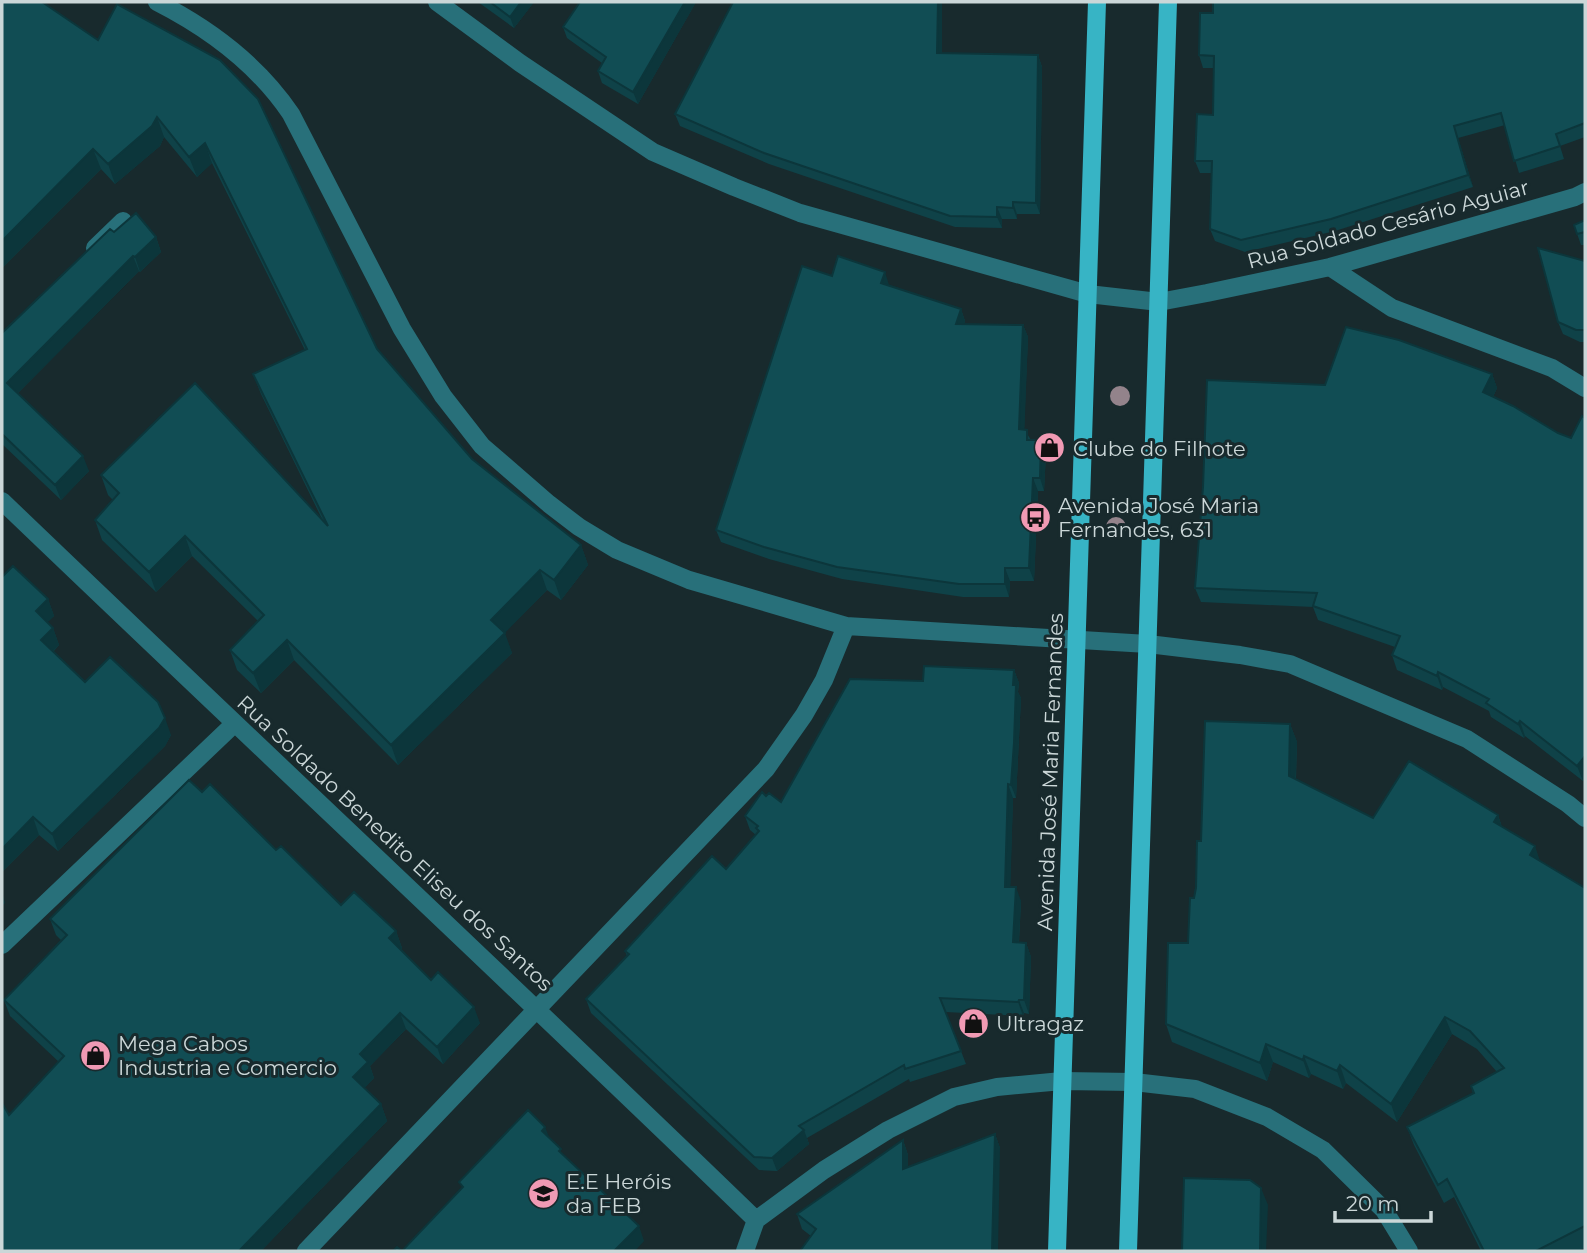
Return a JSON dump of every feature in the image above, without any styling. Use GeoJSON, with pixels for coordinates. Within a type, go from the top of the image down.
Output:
{"type":"FeatureCollection","features":[{"type":"Feature","properties":{"kind":"main road","name":"Avenida José Maria Fernandes"},"geometry":{"type":"LineString","coordinates":[[1057,1251],[1097,2]]}},
{"type":"Feature","properties":{"kind":"main road"},"geometry":{"type":"LineString","coordinates":[[1128,1251],[1168,2]]}},
{"type":"Feature","properties":{"kind":"street"},"geometry":{"type":"LineString","coordinates":[[158,2],[217,38],[274,89],[291,114],[402,329],[443,396],[482,446],[549,504],[579,527],[617,550],[689,579],[846,626],[1148,644],[1290,664],[1467,739],[1568,804],[1585,818]]}},
{"type":"Feature","properties":{"kind":"street"},"geometry":{"type":"LineString","coordinates":[[437,2],[520,63],[653,152],[734,187],[800,213],[1088,294],[1158,302]]}},
{"type":"Feature","properties":{"kind":"street","name":"Rua Soldado Cesário Aguiar"},"geometry":{"type":"LineString","coordinates":[[1158,302],[1330,267],[1585,192]]}},
{"type":"Feature","properties":{"kind":"street"},"geometry":{"type":"LineString","coordinates":[[82,260],[123,221]]}},
{"type":"Feature","properties":{"kind":"street"},"geometry":{"type":"LineString","coordinates":[[1330,267],[1392,308],[1552,368],[1585,388]]}},
{"type":"Feature","properties":{"kind":"street","name":"Rua Soldado Benedito Eliseu dos Santos"},"geometry":{"type":"LineString","coordinates":[[2,501],[234,724],[537,1008],[756,1220]]}},
{"type":"Feature","properties":{"kind":"street"},"geometry":{"type":"LineString","coordinates":[[306,1251],[765,769],[804,715],[824,680],[846,626]]}},
{"type":"Feature","properties":{"kind":"street"},"geometry":{"type":"LineString","coordinates":[[2,944],[234,724]]}},
{"type":"Feature","properties":{"kind":"street"},"geometry":{"type":"LineString","coordinates":[[745,1251],[756,1220],[824,1170],[888,1130],[954,1097],[997,1087],[1062,1081],[1134,1082],[1195,1089],[1266,1118],[1323,1150],[1384,1210],[1409,1251]]}},
{"type":"Feature","properties":{"kind":"building"},"geometry":{"type":"Polygon","coordinates":[[[2,2],[42,2],[98,40],[117,4],[220,60],[258,99],[377,349],[472,459],[581,545],[554,580],[540,570],[491,620],[505,633],[391,745],[287,640],[253,673],[230,650],[264,615],[185,536],[149,572],[95,520],[119,493],[101,475],[195,383],[328,526],[253,374],[307,349],[205,143],[189,157],[157,117],[152,126],[108,164],[93,149],[2,241],[2,2]]]}},
{"type":"Feature","properties":{"kind":"building"},"geometry":{"type":"Polygon","coordinates":[[[490,2],[521,2],[510,17],[490,2]]]}},
{"type":"Feature","properties":{"kind":"building"},"geometry":{"type":"Polygon","coordinates":[[[580,2],[685,2],[633,92],[598,71],[606,57],[563,27],[580,2]]]}},
{"type":"Feature","properties":{"kind":"building"},"geometry":{"type":"Polygon","coordinates":[[[733,2],[938,2],[937,53],[1038,55],[1036,203],[1013,202],[1013,208],[997,207],[997,217],[950,216],[764,153],[675,114],[733,2]]]}},
{"type":"Feature","properties":{"kind":"building"},"geometry":{"type":"Polygon","coordinates":[[[1213,2],[1585,2],[1585,123],[1556,134],[1560,146],[1514,161],[1501,113],[1454,126],[1468,175],[1331,219],[1241,240],[1210,229],[1212,161],[1195,161],[1197,114],[1213,115],[1214,56],[1199,55],[1200,13],[1213,13],[1213,2]]]}},
{"type":"Feature","properties":{"kind":"building"},"geometry":{"type":"Polygon","coordinates":[[[136,213],[156,237],[133,256],[7,383],[83,456],[55,485],[2,434],[2,333],[110,229],[114,232],[136,213]]]}},
{"type":"Feature","properties":{"kind":"building"},"geometry":{"type":"Polygon","coordinates":[[[1585,220],[1585,232],[1577,234],[1574,225],[1585,220]]]}},
{"type":"Feature","properties":{"kind":"building"},"geometry":{"type":"Polygon","coordinates":[[[1538,248],[1585,261],[1585,330],[1576,330],[1558,322],[1538,248]]]}},
{"type":"Feature","properties":{"kind":"building"},"geometry":{"type":"Polygon","coordinates":[[[838,256],[885,272],[881,283],[961,309],[956,324],[1023,325],[1019,429],[1027,430],[1027,440],[1041,440],[1040,478],[1033,478],[1029,568],[1005,568],[1005,584],[959,584],[837,567],[764,547],[716,530],[802,266],[832,276],[838,256]]]}},
{"type":"Feature","properties":{"kind":"building"},"geometry":{"type":"Polygon","coordinates":[[[1346,327],[1399,340],[1492,374],[1483,392],[1571,438],[1582,416],[1585,418],[1585,756],[1577,766],[1520,721],[1518,724],[1486,703],[1489,699],[1438,672],[1437,676],[1392,655],[1400,636],[1313,606],[1317,593],[1195,588],[1203,487],[1207,380],[1325,385],[1346,327]]]}},
{"type":"Feature","properties":{"kind":"building"},"geometry":{"type":"Polygon","coordinates":[[[13,566],[48,599],[36,611],[53,628],[41,640],[85,682],[110,657],[158,702],[165,718],[159,728],[52,834],[33,817],[2,849],[2,577],[13,566]]]}},
{"type":"Feature","properties":{"kind":"building"},"geometry":{"type":"Polygon","coordinates":[[[924,666],[1014,670],[1014,743],[1011,785],[1008,784],[1005,887],[1016,887],[1013,942],[1026,943],[1024,1000],[1018,1002],[940,998],[961,1051],[905,1069],[904,1065],[799,1126],[804,1130],[772,1158],[754,1157],[586,999],[629,954],[625,951],[712,856],[726,869],[759,831],[756,828],[758,826],[745,816],[762,792],[766,796],[769,793],[781,802],[850,679],[923,681],[924,666]]]}},
{"type":"Feature","properties":{"kind":"building"},"geometry":{"type":"Polygon","coordinates":[[[1205,721],[1290,724],[1289,776],[1373,818],[1409,761],[1498,815],[1494,822],[1535,846],[1530,855],[1585,888],[1585,1226],[1536,1251],[1484,1251],[1447,1179],[1438,1185],[1407,1127],[1474,1093],[1471,1086],[1504,1068],[1470,1031],[1445,1017],[1391,1104],[1340,1065],[1337,1071],[1304,1056],[1303,1060],[1266,1044],[1260,1063],[1166,1024],[1168,943],[1188,943],[1190,898],[1194,898],[1196,888],[1197,841],[1201,841],[1205,721]]]}},
{"type":"Feature","properties":{"kind":"building"},"geometry":{"type":"Polygon","coordinates":[[[189,780],[202,792],[210,784],[276,850],[281,846],[341,905],[354,892],[396,931],[389,938],[431,980],[438,972],[474,1007],[437,1047],[400,1013],[360,1054],[368,1062],[353,1077],[381,1104],[239,1251],[2,1251],[2,1103],[9,1115],[64,1056],[4,1000],[67,935],[50,919],[189,780]]]}},
{"type":"Feature","properties":{"kind":"building"},"geometry":{"type":"Polygon","coordinates":[[[528,1110],[545,1127],[542,1131],[561,1149],[559,1151],[639,1226],[614,1251],[402,1251],[463,1187],[459,1182],[528,1110]]]}},
{"type":"Feature","properties":{"kind":"building"},"geometry":{"type":"Polygon","coordinates":[[[995,1134],[992,1251],[800,1251],[816,1229],[797,1214],[903,1140],[903,1169],[995,1134]]]}},
{"type":"Feature","properties":{"kind":"building"},"geometry":{"type":"Polygon","coordinates":[[[1184,1178],[1250,1180],[1261,1188],[1260,1251],[1182,1251],[1184,1178]]]}},
{"type":"Feature","properties":{"kind":"place","name":"Clube do Filhote"},"geometry":{"type":"Point","coordinates":[1050,448]}},
{"type":"Feature","properties":{"kind":"place","name":"Avenida José Maria Fernandes, 631"},"geometry":{"type":"Point","coordinates":[1035,517]}},
{"type":"Feature","properties":{"kind":"place","name":"Ultragaz"},"geometry":{"type":"Point","coordinates":[973,1023]}},
{"type":"Feature","properties":{"kind":"place","name":"Mega Cabos Industria e Comercio"},"geometry":{"type":"Point","coordinates":[95,1055]}},
{"type":"Feature","properties":{"kind":"place","name":"E.E Heróis da FEB"},"geometry":{"type":"Point","coordinates":[543,1193]}}]}
